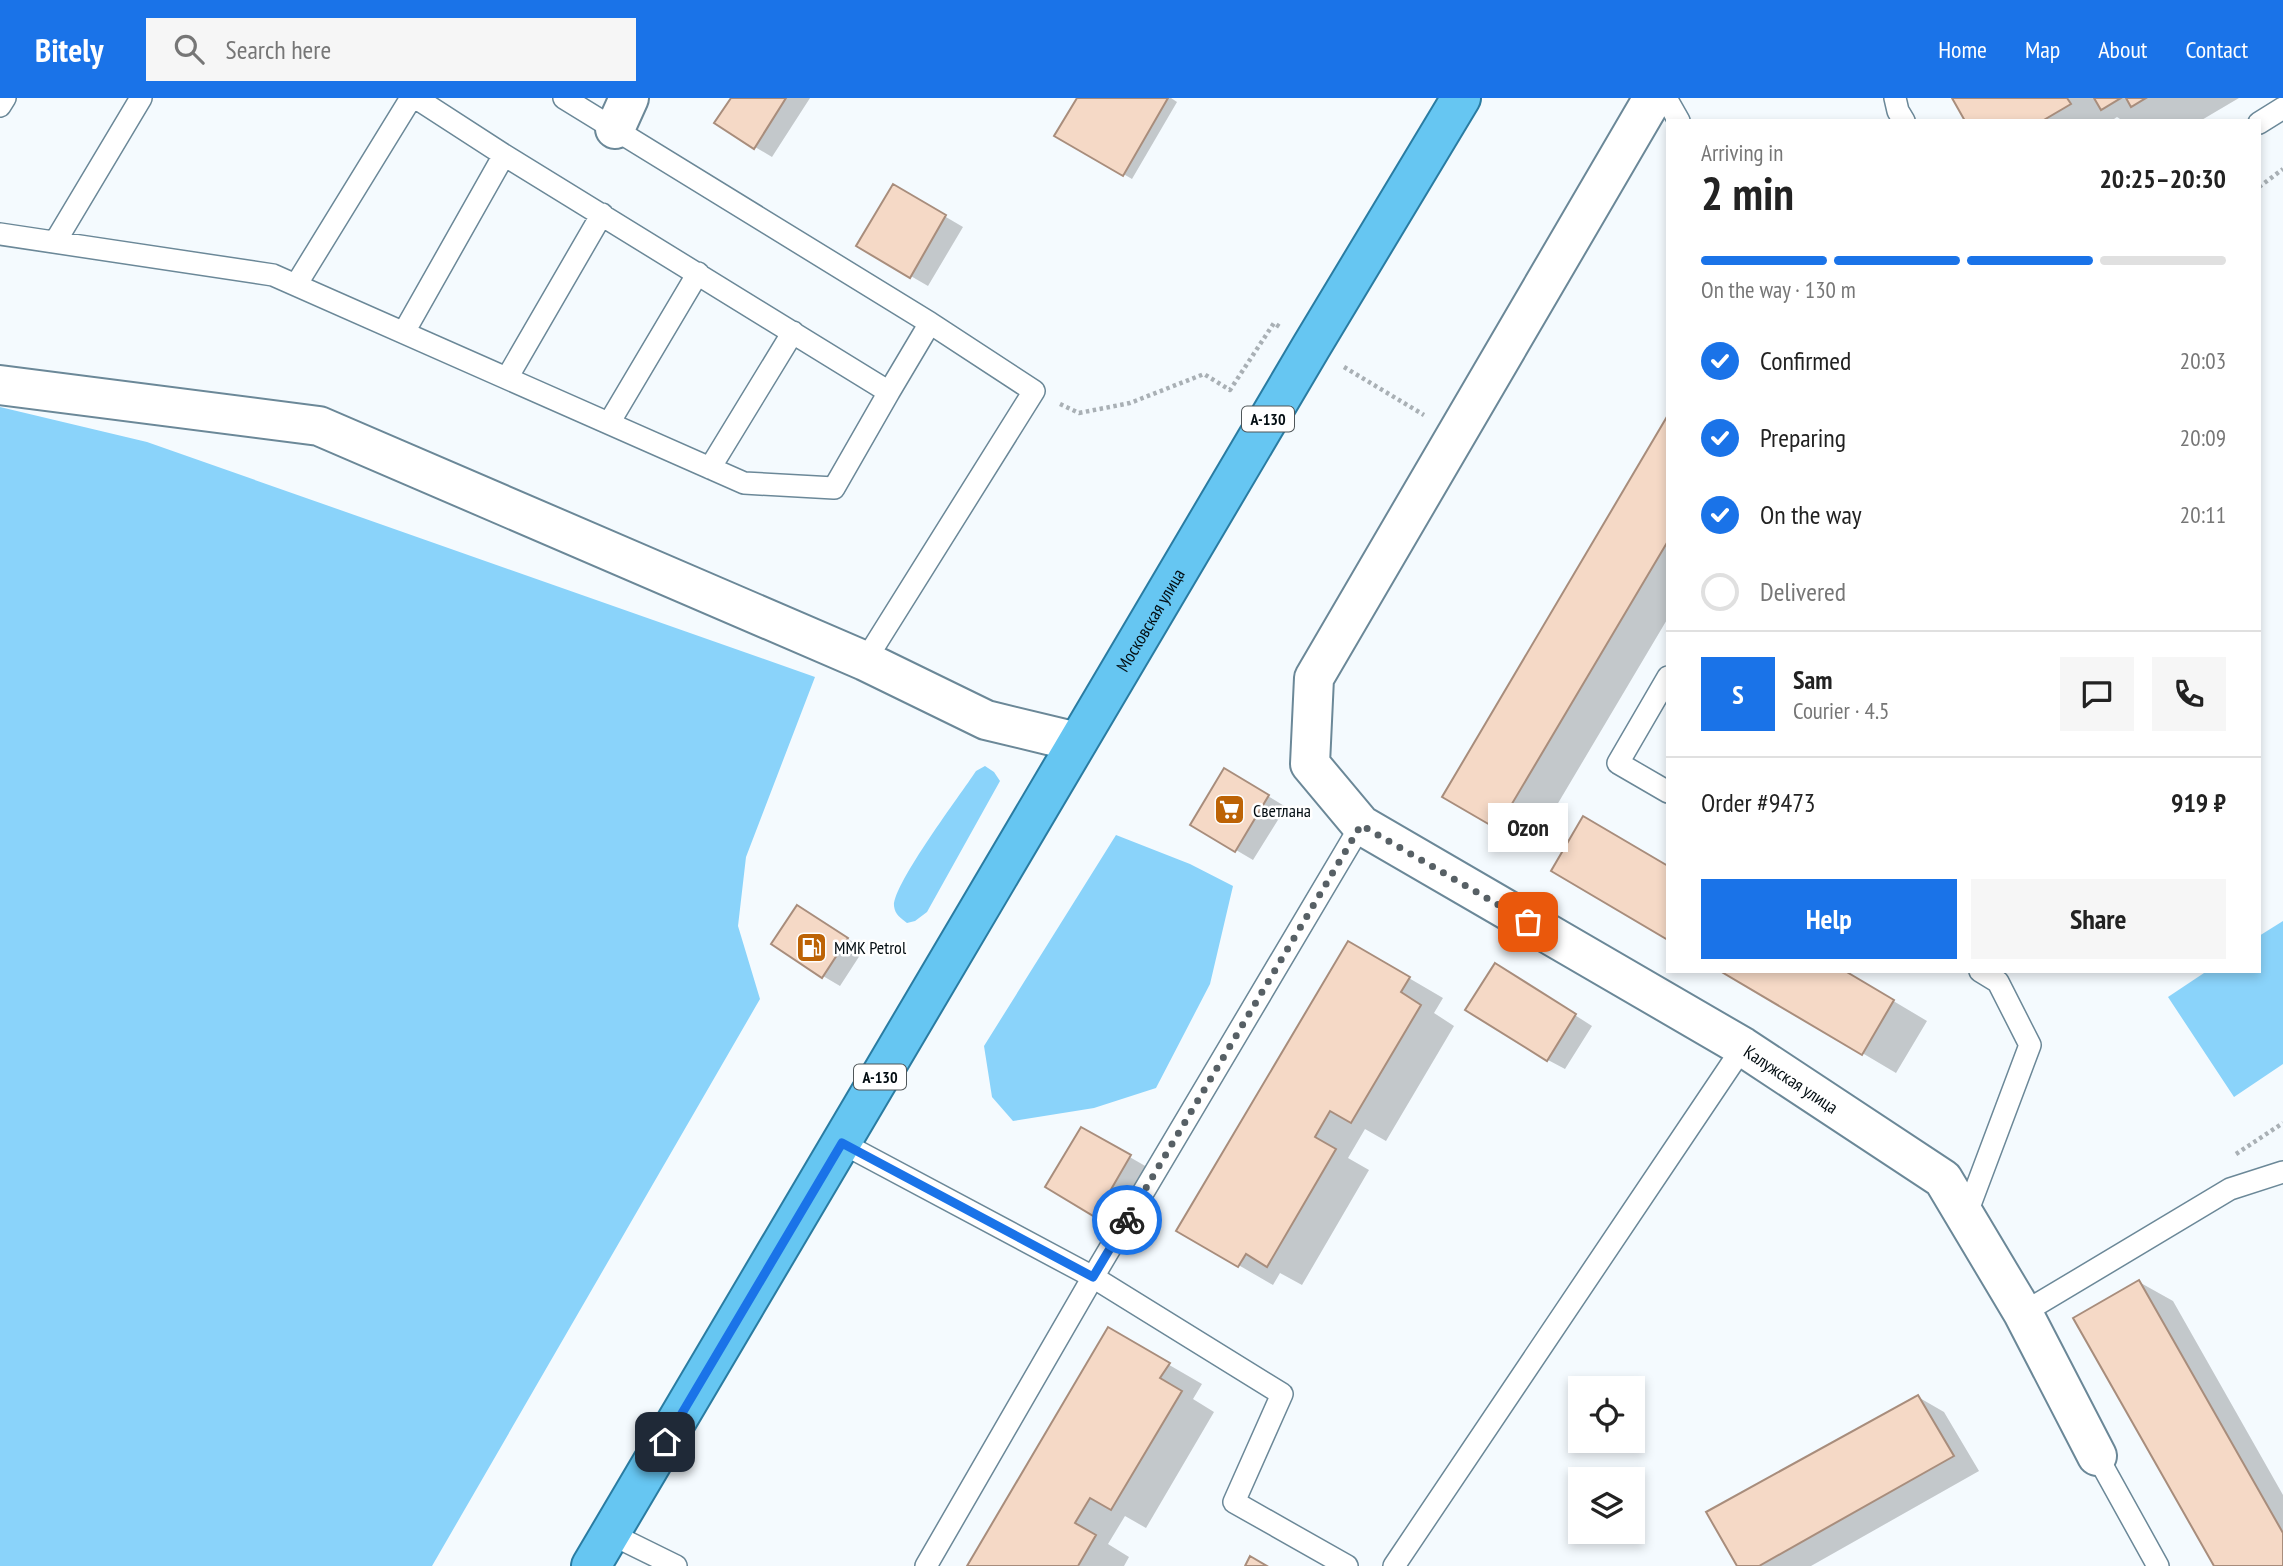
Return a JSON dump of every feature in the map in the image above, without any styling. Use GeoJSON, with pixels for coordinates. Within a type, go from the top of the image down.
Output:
{"type":"FeatureCollection","features":[{"type":"Feature","properties":{"kind":"highway","name":"Московская улица"},"geometry":{"type":"LineString","coordinates":[[842,1143],[1077,742],[1461,98]]}},
{"type":"Feature","properties":{"kind":"highway","name":"А-130"},"geometry":{"type":"LineString","coordinates":[[591,1566],[842,1143]]}},
{"type":"Feature","properties":{"kind":"street"},"geometry":{"type":"LineString","coordinates":[[1361,825],[1310,764],[1314,678],[1653,98]]}},
{"type":"Feature","properties":{"kind":"street"},"geometry":{"type":"LineString","coordinates":[[0,385],[319,426],[865,661],[986,720],[1077,742]]}},
{"type":"Feature","properties":{"kind":"street","name":"Калужская улица"},"geometry":{"type":"LineString","coordinates":[[1361,825],[1743,1046],[1942,1179],[2022,1313],[2097,1456]]}},
{"type":"Feature","properties":{"kind":"lane"},"geometry":{"type":"LineString","coordinates":[[0,106],[5,98]]}},
{"type":"Feature","properties":{"kind":"lane"},"geometry":{"type":"LineString","coordinates":[[55,242],[141,98]]}},
{"type":"Feature","properties":{"kind":"lane"},"geometry":{"type":"LineString","coordinates":[[296,285],[414,98],[889,392]]}},
{"type":"Feature","properties":{"kind":"lane"},"geometry":{"type":"LineString","coordinates":[[564,98],[622,113],[1034,391],[865,661]]}},
{"type":"Feature","properties":{"kind":"lane"},"geometry":{"type":"LineString","coordinates":[[1666,98],[1678,119]]}},
{"type":"Feature","properties":{"kind":"lane"},"geometry":{"type":"LineString","coordinates":[[1895,98],[1903,119]]}},
{"type":"Feature","properties":{"kind":"lane"},"geometry":{"type":"LineString","coordinates":[[2261,122],[2283,108]]}},
{"type":"Feature","properties":{"kind":"lane"},"geometry":{"type":"LineString","coordinates":[[404,332],[504,155]]}},
{"type":"Feature","properties":{"kind":"lane"},"geometry":{"type":"LineString","coordinates":[[507,378],[602,214]]}},
{"type":"Feature","properties":{"kind":"lane"},"geometry":{"type":"LineString","coordinates":[[0,234],[273,275],[744,483],[834,488],[930,323]]}},
{"type":"Feature","properties":{"kind":"lane"},"geometry":{"type":"LineString","coordinates":[[610,423],[698,273]]}},
{"type":"Feature","properties":{"kind":"lane"},"geometry":{"type":"LineString","coordinates":[[710,468],[793,332]]}},
{"type":"Feature","properties":{"kind":"lane"},"geometry":{"type":"LineString","coordinates":[[1666,680],[1618,763],[1666,791]]}},
{"type":"Feature","properties":{"kind":"lane"},"geometry":{"type":"LineString","coordinates":[[926,1566],[1093,1277],[1361,825]]}},
{"type":"Feature","properties":{"kind":"lane"},"geometry":{"type":"LineString","coordinates":[[1965,1218],[2030,1045],[1998,982],[1983,973]]}},
{"type":"Feature","properties":{"kind":"lane"},"geometry":{"type":"LineString","coordinates":[[1394,1566],[1743,1046]]}},
{"type":"Feature","properties":{"kind":"lane"},"geometry":{"type":"LineString","coordinates":[[842,1143],[1093,1277],[1282,1394],[1234,1502],[1347,1566]]}},
{"type":"Feature","properties":{"kind":"lane"},"geometry":{"type":"LineString","coordinates":[[2022,1313],[2230,1189],[2283,1172]]}},
{"type":"Feature","properties":{"kind":"lane"},"geometry":{"type":"LineString","coordinates":[[2097,1456],[2158,1566]]}},
{"type":"Feature","properties":{"kind":"lane"},"geometry":{"type":"LineString","coordinates":[[611,1534],[676,1566]]}},
{"type":"Feature","properties":{"kind":"path"},"geometry":{"type":"LineString","coordinates":[[2261,186],[2283,169]]}},
{"type":"Feature","properties":{"kind":"shaded area"},"geometry":{"type":"Polygon","coordinates":[[[0,407],[147,442],[815,677],[746,857],[738,926],[760,999],[432,1566],[0,1566],[0,407]]]}},
{"type":"Feature","properties":{"kind":"shaded area"},"geometry":{"type":"Polygon","coordinates":[[[985,766],[994,772],[1000,781],[927,912],[915,921],[907,923],[897,914],[894,906],[904,879],[976,771],[985,766]]]}},
{"type":"Feature","properties":{"kind":"shaded area"},"geometry":{"type":"Polygon","coordinates":[[[1116,835],[1190,864],[1233,886],[1210,984],[1156,1088],[1094,1108],[1013,1121],[992,1097],[984,1046],[1116,835]]]}},
{"type":"Feature","properties":{"kind":"shaded area"},"geometry":{"type":"Polygon","coordinates":[[[2283,921],[2283,1064],[2234,1097],[2168,997],[2204,973],[2261,973],[2261,935],[2283,921]]]}},
{"type":"Feature","properties":{"kind":"building"},"geometry":{"type":"Polygon","coordinates":[[[731,98],[786,98],[754,149],[714,123],[731,98]]]}},
{"type":"Feature","properties":{"kind":"building"},"geometry":{"type":"Polygon","coordinates":[[[1077,98],[1168,98],[1123,176],[1054,136],[1077,98]]]}},
{"type":"Feature","properties":{"kind":"building"},"geometry":{"type":"Polygon","coordinates":[[[1952,98],[2067,98],[2071,104],[2045,119],[1964,119],[1952,98]]]}},
{"type":"Feature","properties":{"kind":"building"},"geometry":{"type":"Polygon","coordinates":[[[2094,98],[2121,98],[2101,110],[2094,98]]]}},
{"type":"Feature","properties":{"kind":"building"},"geometry":{"type":"Polygon","coordinates":[[[2126,98],[2146,98],[2131,107],[2126,98]]]}},
{"type":"Feature","properties":{"kind":"building"},"geometry":{"type":"Polygon","coordinates":[[[893,184],[946,215],[910,278],[856,246],[893,184]]]}},
{"type":"Feature","properties":{"kind":"building"},"geometry":{"type":"Polygon","coordinates":[[[1666,418],[1666,544],[1497,829],[1442,797],[1666,418]]]}},
{"type":"Feature","properties":{"kind":"building","name":"Светлана"},"geometry":{"type":"Polygon","coordinates":[[[1224,768],[1269,795],[1235,852],[1190,825],[1224,768]]]}},
{"type":"Feature","properties":{"kind":"building"},"geometry":{"type":"Polygon","coordinates":[[[1583,816],[1666,865],[1666,939],[1551,871],[1583,816]]]}},
{"type":"Feature","properties":{"kind":"building"},"geometry":{"type":"Polygon","coordinates":[[[797,905],[848,938],[822,978],[771,944],[797,905]]]}},
{"type":"Feature","properties":{"kind":"building"},"geometry":{"type":"Polygon","coordinates":[[[1348,941],[1410,977],[1401,992],[1421,1005],[1351,1123],[1330,1111],[1315,1137],[1336,1149],[1267,1267],[1246,1254],[1238,1267],[1176,1231],[1348,941]]]}},
{"type":"Feature","properties":{"kind":"building"},"geometry":{"type":"Polygon","coordinates":[[[1495,963],[1576,1014],[1547,1061],[1465,1010],[1495,963]]]}},
{"type":"Feature","properties":{"kind":"building"},"geometry":{"type":"Polygon","coordinates":[[[1723,973],[1848,973],[1894,1000],[1862,1055],[1723,973]]]}},
{"type":"Feature","properties":{"kind":"building"},"geometry":{"type":"Polygon","coordinates":[[[1081,1127],[1131,1155],[1095,1217],[1045,1187],[1081,1127]]]}},
{"type":"Feature","properties":{"kind":"building"},"geometry":{"type":"Polygon","coordinates":[[[2139,1280],[2283,1533],[2283,1566],[2214,1566],[2073,1318],[2139,1280]]]}},
{"type":"Feature","properties":{"kind":"building"},"geometry":{"type":"Polygon","coordinates":[[[1108,1327],[1170,1363],[1160,1378],[1182,1391],[1111,1510],[1090,1498],[1075,1523],[1096,1535],[1078,1566],[967,1566],[1108,1327]]]}},
{"type":"Feature","properties":{"kind":"building"},"geometry":{"type":"Polygon","coordinates":[[[1918,1395],[1954,1456],[1759,1566],[1737,1566],[1706,1512],[1918,1395]]]}},
{"type":"Feature","properties":{"kind":"building"},"geometry":{"type":"Polygon","coordinates":[[[1250,1556],[1267,1566],[1245,1566],[1250,1556]]]}},
{"type":"Feature","properties":{"kind":"way so far"},"geometry":{"type":"LineString","coordinates":[[1127,1220],[1361,825],[1528,922]]}},
{"type":"Feature","properties":{"kind":"place","name":"Светлана"},"geometry":{"type":"Point","coordinates":[1230,810]}},
{"type":"Feature","properties":{"kind":"place","name":"Ozon"},"geometry":{"type":"Point","coordinates":[1528,922]}},
{"type":"Feature","properties":{"kind":"place","name":"MMK Petrol"},"geometry":{"type":"Point","coordinates":[811,947]}},
{"type":"Feature","properties":{"kind":"route"},"geometry":{"type":"LineString","coordinates":[[665,1442],[842,1143],[1093,1277],[1127,1220]]}}]}
